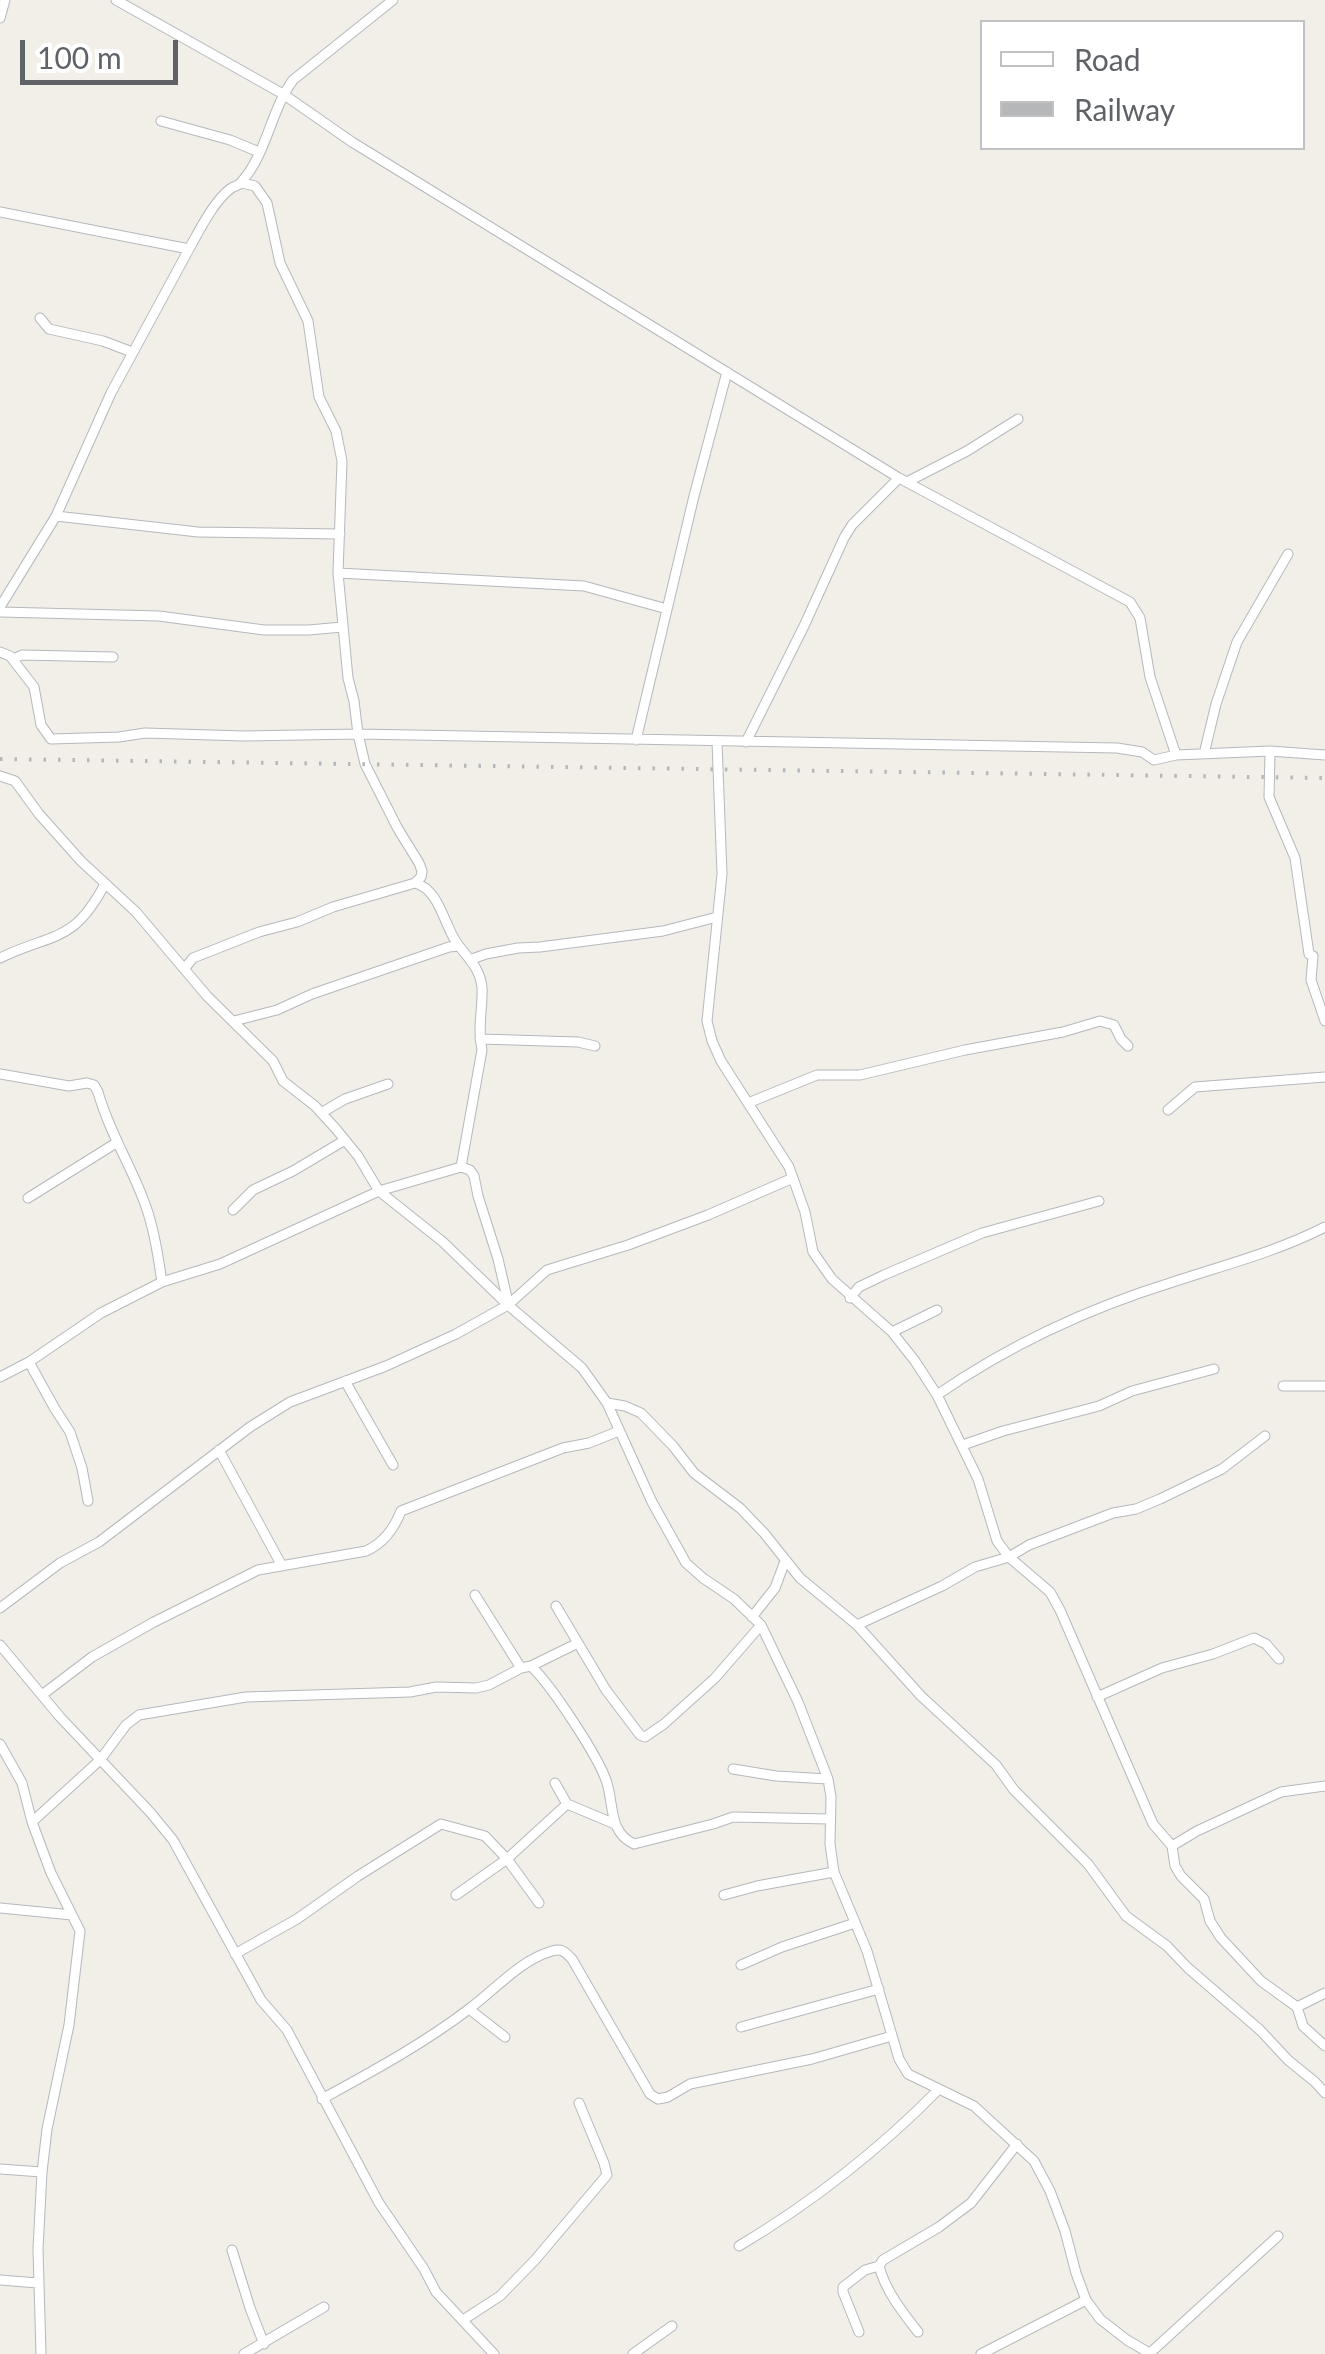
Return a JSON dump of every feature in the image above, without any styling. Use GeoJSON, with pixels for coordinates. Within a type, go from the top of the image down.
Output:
{"type":"FeatureCollection","features":[{"type":"Feature","properties":{"kind":"street"},"geometry":{"type":"LineString","coordinates":[[0,18],[5,0]]}},
{"type":"Feature","properties":{"kind":"street"},"geometry":{"type":"LineString","coordinates":[[116,0],[283,94],[352,142],[903,480],[1130,602],[1140,618],[1150,677],[1176,755]]}},
{"type":"Feature","properties":{"kind":"street"},"geometry":{"type":"LineString","coordinates":[[342,627],[264,630],[160,616],[0,610],[56,516],[132,352],[189,248],[229,190],[242,183],[260,152],[283,94],[293,80],[393,0]]}},
{"type":"Feature","properties":{"kind":"street"},"geometry":{"type":"LineString","coordinates":[[161,121],[260,152]]}},
{"type":"Feature","properties":{"kind":"street"},"geometry":{"type":"LineString","coordinates":[[185,968],[193,958],[258,932],[416,883],[422,877],[365,764],[358,734],[348,678],[338,573],[342,461],[336,430],[320,396],[308,321],[280,263],[266,202],[255,186],[242,183]]}},
{"type":"Feature","properties":{"kind":"street"},"geometry":{"type":"LineString","coordinates":[[0,212],[189,248]]}},
{"type":"Feature","properties":{"kind":"street"},"geometry":{"type":"LineString","coordinates":[[40,318],[49,329],[132,352]]}},
{"type":"Feature","properties":{"kind":"street"},"geometry":{"type":"LineString","coordinates":[[636,740],[728,372]]}},
{"type":"Feature","properties":{"kind":"street"},"geometry":{"type":"LineString","coordinates":[[746,742],[852,525],[903,480],[967,451],[1018,419]]}},
{"type":"Feature","properties":{"kind":"street"},"geometry":{"type":"LineString","coordinates":[[56,516],[198,532],[340,534]]}},
{"type":"Feature","properties":{"kind":"street"},"geometry":{"type":"LineString","coordinates":[[1204,754],[1237,642],[1288,554]]}},
{"type":"Feature","properties":{"kind":"street"},"geometry":{"type":"LineString","coordinates":[[338,573],[584,586],[667,609]]}},
{"type":"Feature","properties":{"kind":"street"},"geometry":{"type":"LineString","coordinates":[[0,652],[13,659],[34,687],[41,726],[51,739],[146,734],[358,734],[1118,748],[1142,752],[1154,760],[1176,755],[1270,752],[1325,755]]}},
{"type":"Feature","properties":{"kind":"street"},"geometry":{"type":"LineString","coordinates":[[13,659],[22,655],[113,657]]}},
{"type":"Feature","properties":{"kind":"street"},"geometry":{"type":"LineString","coordinates":[[717,742],[722,874],[707,1021],[716,1051],[789,1167],[806,1212],[813,1252],[832,1280],[892,1332],[915,1361],[937,1394],[978,1479],[997,1541],[1009,1557],[1050,1592],[1153,1824],[1172,1846],[1181,1876],[1204,1899],[1210,1921],[1222,1938],[1261,1981],[1297,2007],[1302,2026],[1325,2046]]}},
{"type":"Feature","properties":{"kind":"street"},"geometry":{"type":"LineString","coordinates":[[1270,752],[1270,797],[1294,858],[1309,954],[1325,962]]}},
{"type":"Feature","properties":{"kind":"street"},"geometry":{"type":"LineString","coordinates":[[0,776],[15,781],[40,814],[104,884],[136,912],[207,996],[273,1061],[283,1081],[346,1140],[378,1191],[443,1242],[508,1305],[582,1368],[607,1403],[652,1502],[686,1563],[756,1621],[798,1702],[828,1779],[834,1872],[868,1950],[899,2059],[908,2074],[974,2106],[1034,2161],[1065,2230],[1086,2300],[1100,2318],[1151,2353],[1278,2236]]}},
{"type":"Feature","properties":{"kind":"street"},"geometry":{"type":"LineString","coordinates":[[416,883],[430,892],[459,946],[472,959],[482,986],[478,1032],[482,1050],[461,1167]]}},
{"type":"Feature","properties":{"kind":"street"},"geometry":{"type":"LineString","coordinates":[[0,958],[72,928],[90,911],[104,884]]}},
{"type":"Feature","properties":{"kind":"street"},"geometry":{"type":"LineString","coordinates":[[472,959],[518,948],[664,931],[717,917]]}},
{"type":"Feature","properties":{"kind":"street"},"geometry":{"type":"LineString","coordinates":[[234,1021],[276,1010],[449,946],[459,946]]}},
{"type":"Feature","properties":{"kind":"street"},"geometry":{"type":"LineString","coordinates":[[1313,956],[1312,980],[1325,1021]]}},
{"type":"Feature","properties":{"kind":"street"},"geometry":{"type":"LineString","coordinates":[[748,1103],[817,1076],[860,1075],[1100,1021],[1114,1025],[1128,1046]]}},
{"type":"Feature","properties":{"kind":"street"},"geometry":{"type":"LineString","coordinates":[[480,1039],[595,1046]]}},
{"type":"Feature","properties":{"kind":"street"},"geometry":{"type":"LineString","coordinates":[[0,1074],[69,1086],[94,1085],[147,1208],[162,1282]]}},
{"type":"Feature","properties":{"kind":"street"},"geometry":{"type":"LineString","coordinates":[[1168,1110],[1195,1086],[1325,1076]]}},
{"type":"Feature","properties":{"kind":"street"},"geometry":{"type":"LineString","coordinates":[[321,1113],[345,1099],[388,1084]]}},
{"type":"Feature","properties":{"kind":"street"},"geometry":{"type":"LineString","coordinates":[[233,1210],[253,1190],[294,1172],[346,1140]]}},
{"type":"Feature","properties":{"kind":"street"},"geometry":{"type":"LineString","coordinates":[[28,1198],[116,1143]]}},
{"type":"Feature","properties":{"kind":"street"},"geometry":{"type":"LineString","coordinates":[[0,1376],[29,1362],[101,1313],[162,1282],[220,1264],[378,1191],[461,1167],[474,1176],[508,1305]]}},
{"type":"Feature","properties":{"kind":"street"},"geometry":{"type":"LineString","coordinates":[[0,1608],[60,1563],[99,1542],[250,1427],[290,1402],[386,1366],[456,1334],[508,1305],[546,1270],[708,1215],[793,1178]]}},
{"type":"Feature","properties":{"kind":"street"},"geometry":{"type":"LineString","coordinates":[[850,1298],[860,1287],[884,1275],[982,1233],[1099,1201]]}},
{"type":"Feature","properties":{"kind":"street"},"geometry":{"type":"LineString","coordinates":[[937,1394],[1046,1330],[1171,1282],[1269,1252],[1325,1228]]}},
{"type":"Feature","properties":{"kind":"street"},"geometry":{"type":"LineString","coordinates":[[892,1332],[936,1310]]}},
{"type":"Feature","properties":{"kind":"street"},"geometry":{"type":"LineString","coordinates":[[29,1362],[70,1432],[88,1502]]}},
{"type":"Feature","properties":{"kind":"street"},"geometry":{"type":"LineString","coordinates":[[962,1446],[1214,1368]]}},
{"type":"Feature","properties":{"kind":"street"},"geometry":{"type":"LineString","coordinates":[[345,1381],[393,1465]]}},
{"type":"Feature","properties":{"kind":"street"},"geometry":{"type":"LineString","coordinates":[[1284,1386],[1325,1386]]}},
{"type":"Feature","properties":{"kind":"street"},"geometry":{"type":"LineString","coordinates":[[607,1403],[641,1413],[694,1473],[740,1508],[800,1578],[857,1625],[921,1696],[996,1766],[1022,1799],[1088,1864],[1126,1916],[1168,1946],[1325,2093]]}},
{"type":"Feature","properties":{"kind":"street"},"geometry":{"type":"LineString","coordinates":[[42,1695],[92,1657],[258,1570],[366,1552],[396,1526],[401,1510],[563,1448],[620,1431]]}},
{"type":"Feature","properties":{"kind":"street"},"geometry":{"type":"LineString","coordinates":[[857,1625],[942,1586],[975,1566],[1009,1557],[1053,1535],[1113,1513],[1160,1500],[1222,1469],[1264,1436]]}},
{"type":"Feature","properties":{"kind":"street"},"geometry":{"type":"LineString","coordinates":[[219,1450],[282,1566]]}},
{"type":"Feature","properties":{"kind":"street"},"geometry":{"type":"LineString","coordinates":[[556,1606],[606,1690],[645,1737],[715,1678],[756,1621],[785,1561]]}},
{"type":"Feature","properties":{"kind":"street"},"geometry":{"type":"LineString","coordinates":[[474,1595],[526,1667],[559,1701],[596,1759],[606,1778],[615,1824],[622,1838],[634,1844],[733,1816],[830,1819]]}},
{"type":"Feature","properties":{"kind":"street"},"geometry":{"type":"LineString","coordinates":[[1098,1697],[1162,1668],[1254,1638],[1266,1644],[1279,1659]]}},
{"type":"Feature","properties":{"kind":"street"},"geometry":{"type":"LineString","coordinates":[[32,1822],[100,1760],[126,1725],[139,1715],[246,1697],[476,1688],[578,1644]]}},
{"type":"Feature","properties":{"kind":"street"},"geometry":{"type":"LineString","coordinates":[[0,1645],[174,1840],[261,2000],[287,2030],[379,2202],[436,2292],[494,2354]]}},
{"type":"Feature","properties":{"kind":"street"},"geometry":{"type":"LineString","coordinates":[[0,1744],[22,1783],[51,1873],[80,1931],[69,2024],[42,2172],[40,2354]]}},
{"type":"Feature","properties":{"kind":"street"},"geometry":{"type":"LineString","coordinates":[[733,1769],[828,1779]]}},
{"type":"Feature","properties":{"kind":"street"},"geometry":{"type":"LineString","coordinates":[[554,1783],[567,1804],[615,1824]]}},
{"type":"Feature","properties":{"kind":"street"},"geometry":{"type":"LineString","coordinates":[[1172,1846],[1281,1792],[1325,1786]]}},
{"type":"Feature","properties":{"kind":"street"},"geometry":{"type":"LineString","coordinates":[[456,1895],[507,1859],[567,1804]]}},
{"type":"Feature","properties":{"kind":"street"},"geometry":{"type":"LineString","coordinates":[[235,1954],[297,1920],[441,1824],[484,1836],[507,1859],[538,1903]]}},
{"type":"Feature","properties":{"kind":"street"},"geometry":{"type":"LineString","coordinates":[[724,1895],[834,1872]]}},
{"type":"Feature","properties":{"kind":"street"},"geometry":{"type":"LineString","coordinates":[[0,1908],[72,1914]]}},
{"type":"Feature","properties":{"kind":"street"},"geometry":{"type":"LineString","coordinates":[[741,1965],[855,1923]]}},
{"type":"Feature","properties":{"kind":"street"},"geometry":{"type":"LineString","coordinates":[[322,2099],[402,2056],[530,1961],[556,1949],[572,1959],[650,2094],[658,2100],[690,2084],[812,2059],[892,2036]]}},
{"type":"Feature","properties":{"kind":"street"},"geometry":{"type":"LineString","coordinates":[[741,2026],[879,1988]]}},
{"type":"Feature","properties":{"kind":"street"},"geometry":{"type":"LineString","coordinates":[[1297,2007],[1325,1994]]}},
{"type":"Feature","properties":{"kind":"street"},"geometry":{"type":"LineString","coordinates":[[470,2009],[504,2037]]}},
{"type":"Feature","properties":{"kind":"street"},"geometry":{"type":"LineString","coordinates":[[739,2246],[841,2174],[938,2089]]}},
{"type":"Feature","properties":{"kind":"street"},"geometry":{"type":"LineString","coordinates":[[463,2320],[512,2284],[607,2175],[579,2103]]}},
{"type":"Feature","properties":{"kind":"street"},"geometry":{"type":"LineString","coordinates":[[918,2332],[881,2274],[882,2260],[940,2227],[971,2203],[1018,2144]]}},
{"type":"Feature","properties":{"kind":"street"},"geometry":{"type":"LineString","coordinates":[[0,2169],[42,2172]]}},
{"type":"Feature","properties":{"kind":"street"},"geometry":{"type":"LineString","coordinates":[[232,2250],[264,2344]]}},
{"type":"Feature","properties":{"kind":"street"},"geometry":{"type":"LineString","coordinates":[[859,2332],[843,2286],[865,2270],[879,2266]]}},
{"type":"Feature","properties":{"kind":"street"},"geometry":{"type":"LineString","coordinates":[[0,2280],[38,2283]]}},
{"type":"Feature","properties":{"kind":"street"},"geometry":{"type":"LineString","coordinates":[[981,2354],[1086,2300]]}},
{"type":"Feature","properties":{"kind":"street"},"geometry":{"type":"LineString","coordinates":[[244,2354],[324,2307]]}},
{"type":"Feature","properties":{"kind":"street"},"geometry":{"type":"LineString","coordinates":[[632,2354],[672,2326]]}},
{"type":"Feature","properties":{"kind":"railway"},"geometry":{"type":"LineString","coordinates":[[0,759],[1325,778]]}}]}
